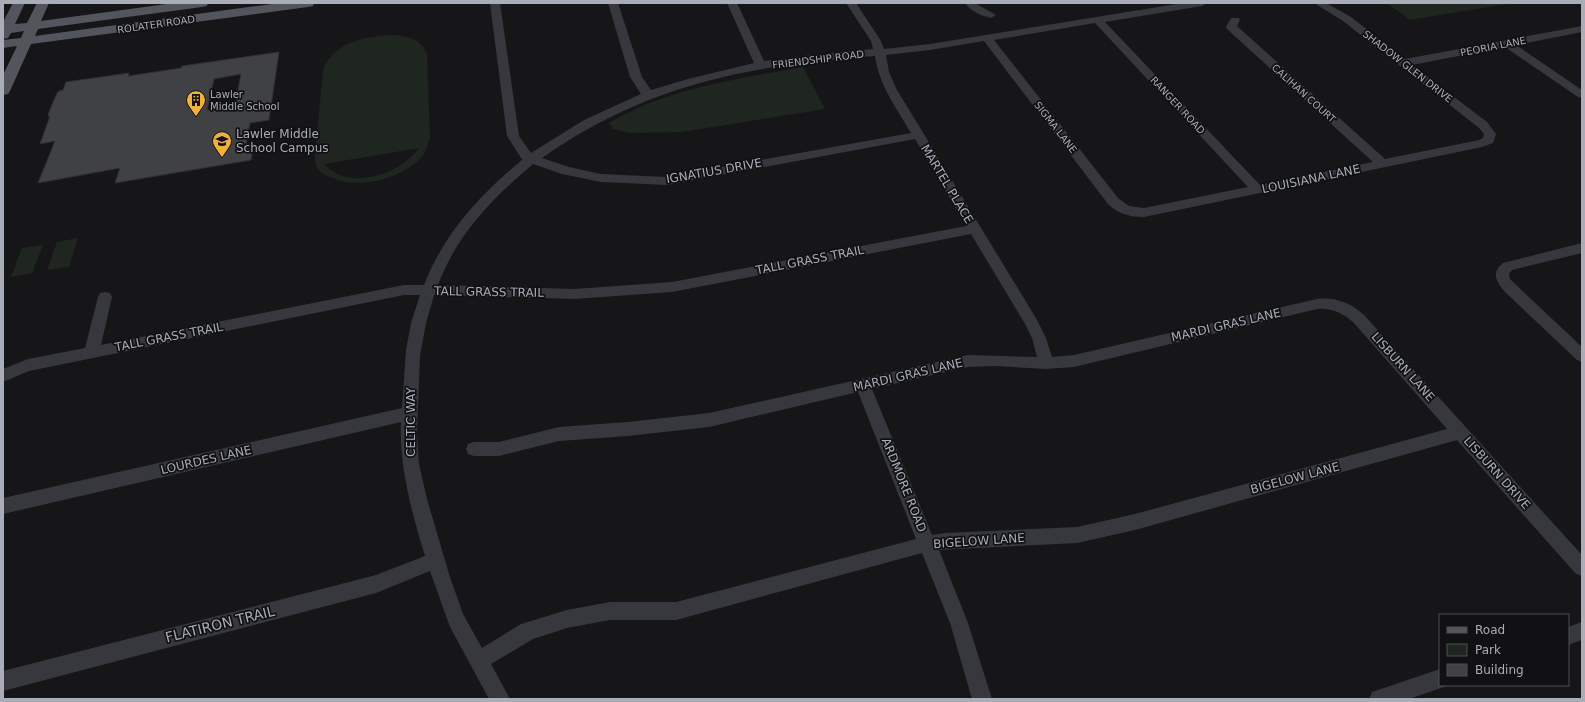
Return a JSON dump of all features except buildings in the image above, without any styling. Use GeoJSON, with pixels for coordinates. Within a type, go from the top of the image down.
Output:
{"type":"FeatureCollection","features":[{"type":"Feature","properties":{"kind":"main road"},"geometry":{"type":"LineString","coordinates":[[4,31],[19,3]]}},
{"type":"Feature","properties":{"kind":"main road"},"geometry":{"type":"LineString","coordinates":[[3,91],[44,3]]}},
{"type":"Feature","properties":{"kind":"main road","name":"ROLATER ROAD"},"geometry":{"type":"LineString","coordinates":[[4,31],[202,3]]}},
{"type":"Feature","properties":{"kind":"main road","name":"ROLATER ROAD"},"geometry":{"type":"LineString","coordinates":[[3,44],[249,7],[308,3]]}},
{"type":"Feature","properties":{"kind":"street","name":"IGNATIUS DRIVE"},"geometry":{"type":"LineString","coordinates":[[495,3],[511,128],[516,143],[525,154],[532,159],[566,171],[601,178],[666,180],[918,135]]}},
{"type":"Feature","properties":{"kind":"street"},"geometry":{"type":"LineString","coordinates":[[614,3],[636,77],[648,95]]}},
{"type":"Feature","properties":{"kind":"street"},"geometry":{"type":"LineString","coordinates":[[732,3],[761,66]]}},
{"type":"Feature","properties":{"kind":"street","name":"MARTEL PLACE"},"geometry":{"type":"LineString","coordinates":[[851,3],[875,39],[880,53],[883,72],[891,90],[1033,326],[1042,347],[1046,363]]}},
{"type":"Feature","properties":{"kind":"street"},"geometry":{"type":"LineString","coordinates":[[970,3],[972,6],[991,16]]}},
{"type":"Feature","properties":{"kind":"street"},"geometry":{"type":"LineString","coordinates":[[1132,3],[1143,13]]}},
{"type":"Feature","properties":{"kind":"street","name":"FRIENDSHIP ROAD"},"geometry":{"type":"LineString","coordinates":[[474,214],[497,188],[532,159],[588,123],[648,95],[704,78],[761,66],[824,57],[880,53],[930,47],[1202,3]]}},
{"type":"Feature","properties":{"kind":"street","name":"SHADOW GLEN DRIVE"},"geometry":{"type":"LineString","coordinates":[[1319,3],[1347,19],[1484,125],[1490,136]]}},
{"type":"Feature","properties":{"kind":"street","name":"RANGER ROAD"},"geometry":{"type":"LineString","coordinates":[[1098,20],[1258,190]]}},
{"type":"Feature","properties":{"kind":"street","name":"CALIHAN COURT"},"geometry":{"type":"LineString","coordinates":[[1235,20],[1231,27],[1383,164]]}},
{"type":"Feature","properties":{"kind":"street","name":"PEORIA LANE"},"geometry":{"type":"LineString","coordinates":[[1403,63],[1582,29]]}},
{"type":"Feature","properties":{"kind":"street","name":"SIGMA LANE"},"geometry":{"type":"LineString","coordinates":[[987,38],[1113,201],[1118,206],[1129,211]]}},
{"type":"Feature","properties":{"kind":"street"},"geometry":{"type":"LineString","coordinates":[[1508,44],[1582,94]]}},
{"type":"Feature","properties":{"kind":"street","name":"LOUISIANA LANE"},"geometry":{"type":"LineString","coordinates":[[1129,211],[1149,212],[1258,190],[1485,142],[1489,140],[1490,136]]}},
{"type":"Feature","properties":{"kind":"street","name":"CELTIC WAY"},"geometry":{"type":"LineString","coordinates":[[474,214],[454,240],[442,260],[429,290],[413,345],[409,446],[414,482],[435,561],[453,611],[500,699]]}},
{"type":"Feature","properties":{"kind":"street","name":"TALL GRASS TRAIL"},"geometry":{"type":"LineString","coordinates":[[5,375],[22,367],[377,294],[404,290],[429,290],[574,294],[672,287],[975,229]]}},
{"type":"Feature","properties":{"kind":"street"},"geometry":{"type":"LineString","coordinates":[[1582,248],[1512,265],[1505,268],[1502,272],[1506,285],[1582,356]]}},
{"type":"Feature","properties":{"kind":"street"},"geometry":{"type":"LineString","coordinates":[[91,352],[105,297]]}},
{"type":"Feature","properties":{"kind":"street","name":"MARDI GRAS LANE"},"geometry":{"type":"LineString","coordinates":[[474,449],[499,449],[559,434],[628,430],[709,420],[968,361],[993,360],[1046,363],[1084,359],[1316,304],[1331,304],[1341,307]]}},
{"type":"Feature","properties":{"kind":"street","name":"LISBURN LANE"},"geometry":{"type":"LineString","coordinates":[[1341,307],[1359,319],[1460,432]]}},
{"type":"Feature","properties":{"kind":"street","name":"ARDMORE ROAD"},"geometry":{"type":"LineString","coordinates":[[863,385],[959,623],[982,699]]}},
{"type":"Feature","properties":{"kind":"street","name":"LOURDES LANE"},"geometry":{"type":"LineString","coordinates":[[3,506],[410,413]]}},
{"type":"Feature","properties":{"kind":"street","name":"LISBURN DRIVE"},"geometry":{"type":"LineString","coordinates":[[1460,432],[1582,568]]}},
{"type":"Feature","properties":{"kind":"street","name":"BIGELOW LANE"},"geometry":{"type":"LineString","coordinates":[[479,661],[528,631],[567,619],[610,611],[676,611],[927,544],[944,541],[1077,535],[1135,522],[1460,432]]}},
{"type":"Feature","properties":{"kind":"street","name":"FLATIRON TRAIL"},"geometry":{"type":"LineString","coordinates":[[3,680],[376,584],[435,561]]}},
{"type":"Feature","properties":{"kind":"street"},"geometry":{"type":"LineString","coordinates":[[1569,636],[1582,631]]}},
{"type":"Feature","properties":{"kind":"street"},"geometry":{"type":"LineString","coordinates":[[1379,699],[1439,679]]}},
{"type":"Feature","properties":{"kind":"green space"},"geometry":{"type":"Polygon","coordinates":[[[1387,3],[1513,3],[1410,20],[1387,3]]]}},
{"type":"Feature","properties":{"kind":"green space"},"geometry":{"type":"Polygon","coordinates":[[[398,35],[413,39],[421,44],[427,54],[430,137],[425,151],[420,159],[400,172],[377,181],[365,183],[341,181],[323,174],[315,163],[323,70],[328,60],[342,47],[361,39],[398,35]],[[419,148],[324,164],[335,172],[347,177],[360,178],[388,172],[411,157],[419,148]]]}},
{"type":"Feature","properties":{"kind":"green space"},"geometry":{"type":"Polygon","coordinates":[[[803,67],[825,109],[682,132],[630,133],[613,129],[609,123],[631,111],[655,101],[703,86],[803,67]]]}},
{"type":"Feature","properties":{"kind":"green space"},"geometry":{"type":"Polygon","coordinates":[[[78,238],[69,267],[47,270],[57,242],[78,238]]]}},
{"type":"Feature","properties":{"kind":"green space"},"geometry":{"type":"Polygon","coordinates":[[[43,245],[32,273],[11,277],[22,248],[43,245]]]}},
{"type":"Feature","properties":{"kind":"place","name":"Lawler Middle School"},"geometry":{"type":"Point","coordinates":[196,117]}},
{"type":"Feature","properties":{"kind":"place","name":"Lawler Middle School Campus"},"geometry":{"type":"Point","coordinates":[222,158]}}]}
